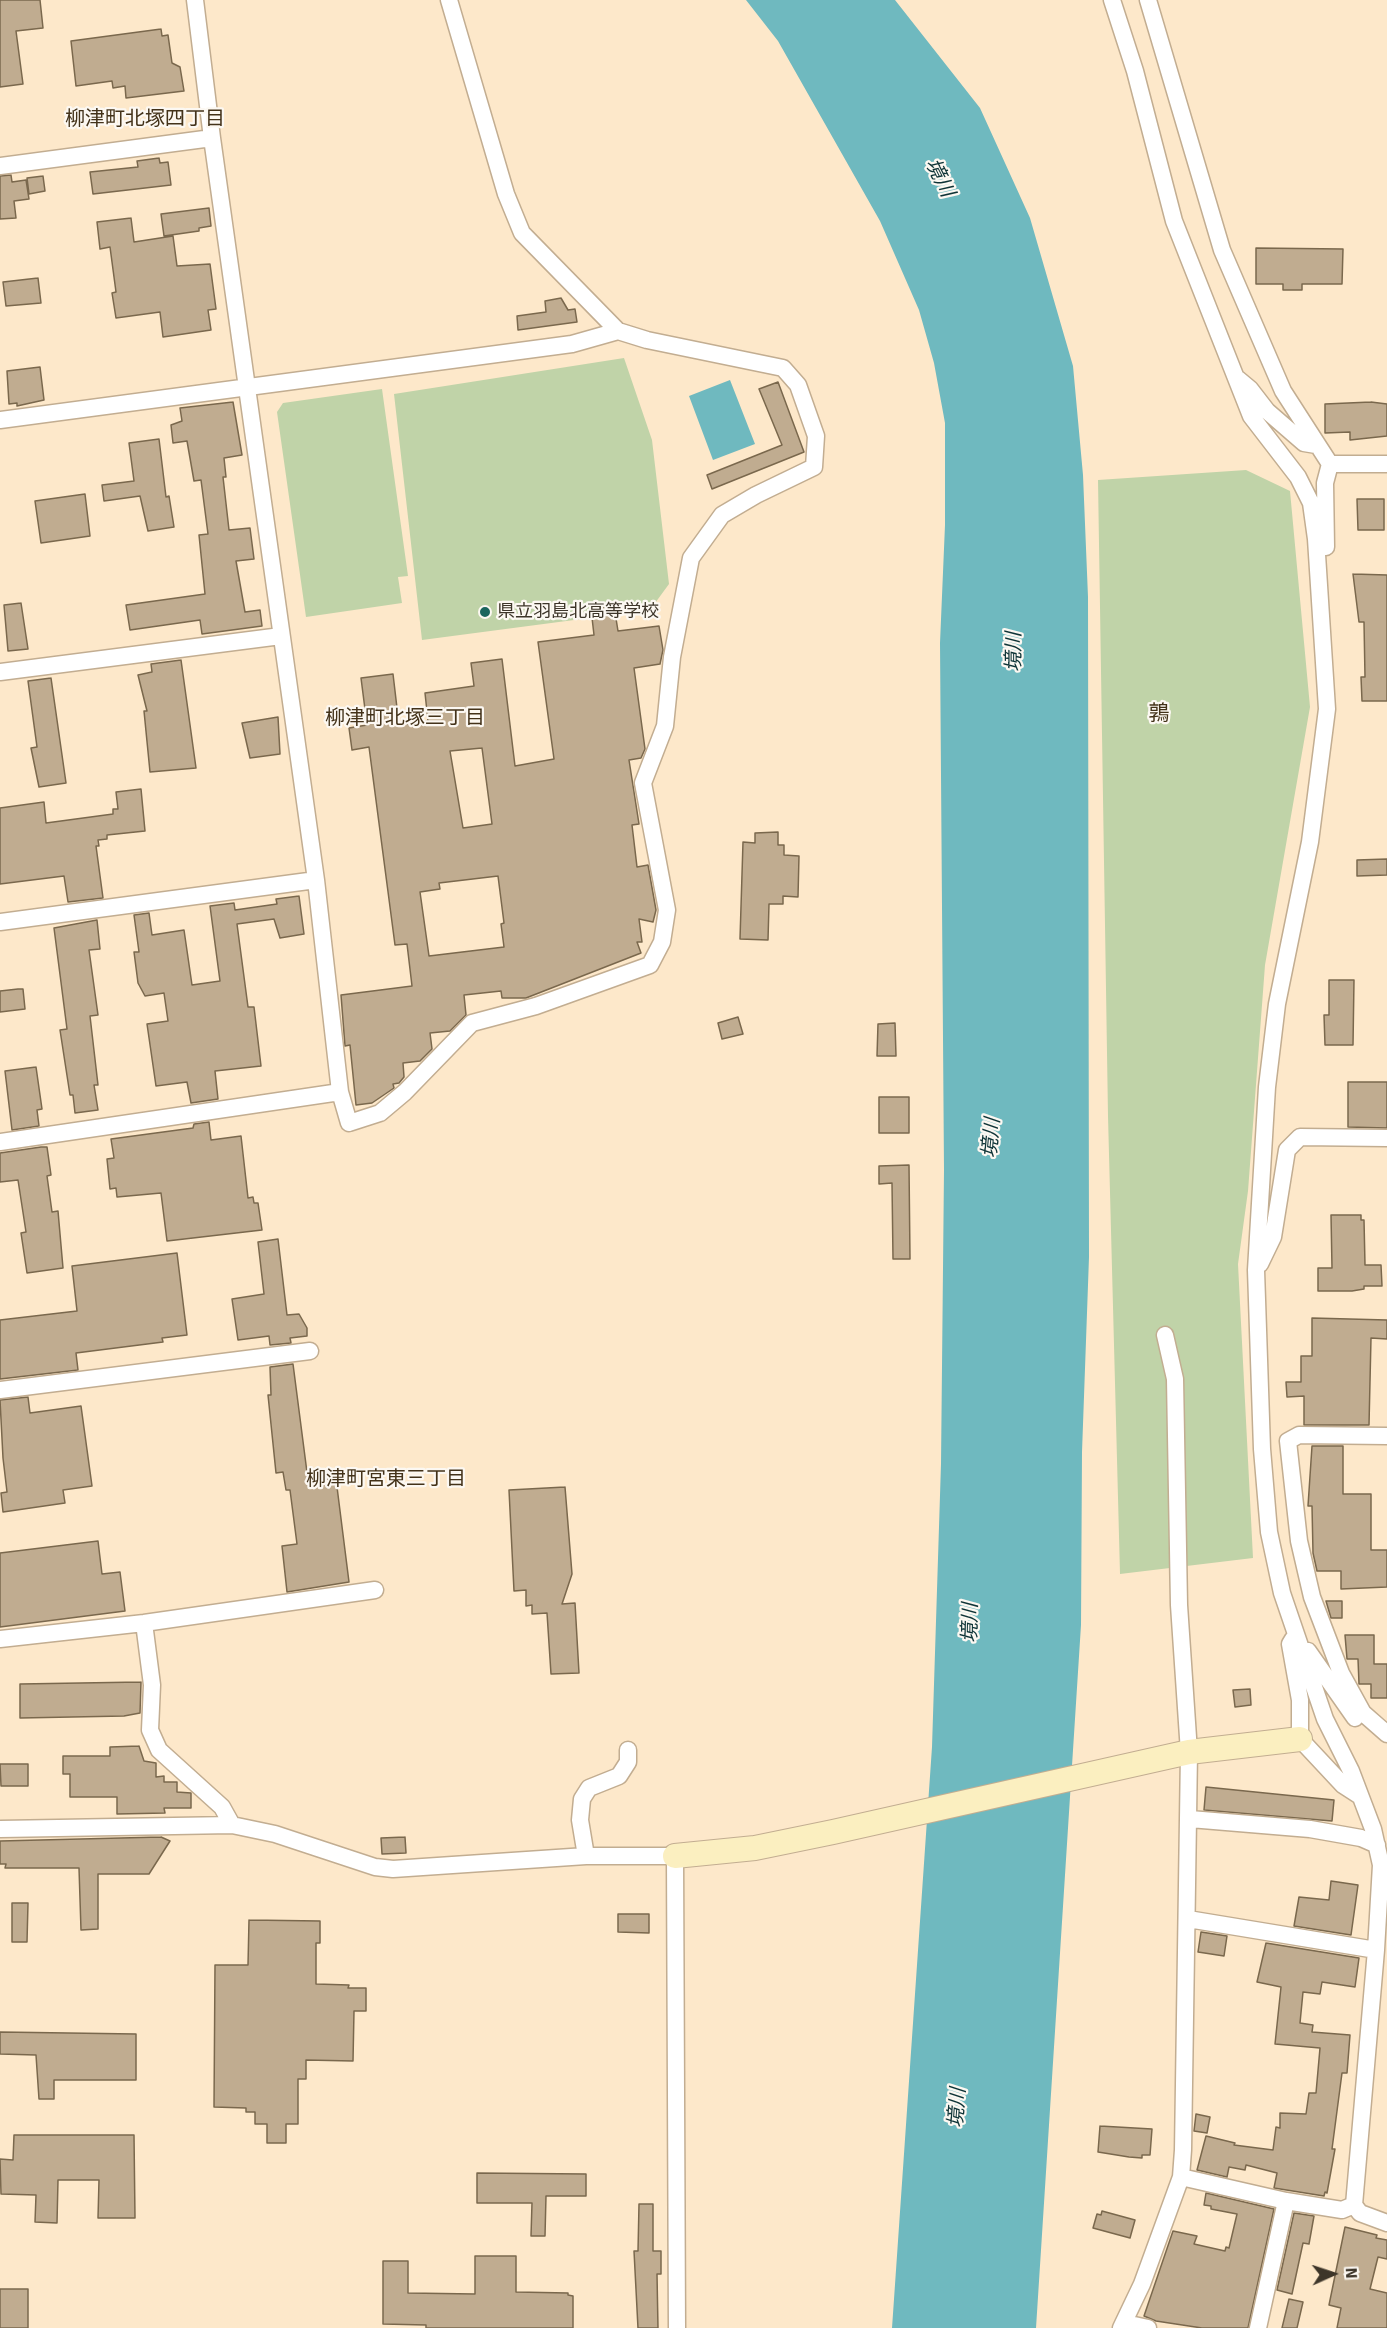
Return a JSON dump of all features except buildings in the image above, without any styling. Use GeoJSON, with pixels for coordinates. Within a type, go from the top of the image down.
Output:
{"type":"FeatureCollection","features":[{"type":"Feature","properties":{"kind":"street"},"geometry":{"type":"LineString","coordinates":[[195,0],[212,138],[316,880],[340,1092],[349,1123],[380,1113],[405,1092],[472,1023],[536,1006],[650,965],[662,942],[667,910],[643,783],[665,726],[672,657],[691,558],[722,515],[756,495],[814,467],[816,436],[798,385],[783,368],[646,340],[618,331],[522,233],[506,194],[449,0]]}},
{"type":"Feature","properties":{"kind":"street"},"geometry":{"type":"LineString","coordinates":[[1113,0],[1135,71],[1174,221],[1233,375],[1251,416],[1298,477],[1311,503],[1327,710],[1311,831],[1278,1004],[1267,1088],[1256,1270],[1262,1449],[1269,1532],[1282,1593],[1325,1719],[1360,1796],[1384,1865],[1353,2205],[1360,2213],[1387,2223]]}},
{"type":"Feature","properties":{"kind":"street"},"geometry":{"type":"LineString","coordinates":[[1148,0],[1222,250],[1283,391],[1330,465]]}},
{"type":"Feature","properties":{"kind":"street"},"geometry":{"type":"LineString","coordinates":[[0,166],[212,138]]}},
{"type":"Feature","properties":{"kind":"street"},"geometry":{"type":"LineString","coordinates":[[0,420],[248,389],[572,344],[618,331]]}},
{"type":"Feature","properties":{"kind":"street"},"geometry":{"type":"LineString","coordinates":[[1233,375],[1250,389],[1267,411],[1304,443],[1316,445]]}},
{"type":"Feature","properties":{"kind":"street"},"geometry":{"type":"LineString","coordinates":[[1330,465],[1387,464]]}},
{"type":"Feature","properties":{"kind":"street"},"geometry":{"type":"LineString","coordinates":[[1318,573],[1326,553],[1325,483],[1330,465]]}},
{"type":"Feature","properties":{"kind":"street"},"geometry":{"type":"LineString","coordinates":[[0,672],[281,636]]}},
{"type":"Feature","properties":{"kind":"street"},"geometry":{"type":"LineString","coordinates":[[0,922],[316,880]]}},
{"type":"Feature","properties":{"kind":"street"},"geometry":{"type":"LineString","coordinates":[[0,1142],[340,1092]]}},
{"type":"Feature","properties":{"kind":"street"},"geometry":{"type":"LineString","coordinates":[[1256,1270],[1273,1237],[1287,1150],[1300,1137],[1387,1137]]}},
{"type":"Feature","properties":{"kind":"street"},"geometry":{"type":"LineString","coordinates":[[1148,2328],[1123,2325],[1142,2284],[1181,2176],[1190,1819],[1189,1752],[1179,1605],[1174,1379],[1164,1335]]}},
{"type":"Feature","properties":{"kind":"street"},"geometry":{"type":"LineString","coordinates":[[0,1390],[310,1351]]}},
{"type":"Feature","properties":{"kind":"street"},"geometry":{"type":"LineString","coordinates":[[1387,1436],[1299,1435],[1288,1442],[1299,1541],[1312,1597],[1341,1673],[1363,1713],[1387,1734]]}},
{"type":"Feature","properties":{"kind":"street"},"geometry":{"type":"LineString","coordinates":[[0,1639],[144,1623],[375,1590]]}},
{"type":"Feature","properties":{"kind":"street"},"geometry":{"type":"LineString","coordinates":[[144,1623],[152,1685],[150,1730],[159,1750],[222,1807],[232,1825]]}},
{"type":"Feature","properties":{"kind":"street"},"geometry":{"type":"LineString","coordinates":[[1297,1635],[1361,1726],[1387,1734]]}},
{"type":"Feature","properties":{"kind":"street"},"geometry":{"type":"LineString","coordinates":[[1297,1635],[1290,1644],[1300,1700],[1300,1739],[1343,1785],[1360,1796]]}},
{"type":"Feature","properties":{"kind":"street"},"geometry":{"type":"LineString","coordinates":[[0,1829],[232,1825],[275,1834],[375,1866],[393,1869],[586,1856],[675,1856],[755,1848],[1189,1752],[1300,1739]]}},
{"type":"Feature","properties":{"kind":"street"},"geometry":{"type":"LineString","coordinates":[[586,1856],[580,1820],[582,1799],[589,1788],[620,1776],[628,1762],[628,1750]]}},
{"type":"Feature","properties":{"kind":"street"},"geometry":{"type":"LineString","coordinates":[[1190,1819],[1310,1829],[1361,1839],[1377,1845]]}},
{"type":"Feature","properties":{"kind":"street"},"geometry":{"type":"LineString","coordinates":[[675,1856],[676,2328]]}},
{"type":"Feature","properties":{"kind":"street"},"geometry":{"type":"LineString","coordinates":[[1188,1919],[1376,1950]]}},
{"type":"Feature","properties":{"kind":"street"},"geometry":{"type":"LineString","coordinates":[[1181,2176],[1342,2210],[1353,2205]]}},
{"type":"Feature","properties":{"kind":"street"},"geometry":{"type":"LineString","coordinates":[[1258,2328],[1286,2200]]}},
{"type":"Feature","properties":{"kind":"green space"},"geometry":{"type":"Polygon","coordinates":[[[624,358],[652,440],[669,584],[650,610],[422,640],[394,394],[624,358]]]}},
{"type":"Feature","properties":{"kind":"green space"},"geometry":{"type":"Polygon","coordinates":[[[382,389],[408,576],[398,577],[402,603],[306,617],[277,412],[283,403],[382,389]]]}},
{"type":"Feature","properties":{"kind":"green space"},"geometry":{"type":"Polygon","coordinates":[[[1246,470],[1290,491],[1310,707],[1265,965],[1248,1191],[1238,1264],[1253,1558],[1120,1574],[1108,1116],[1098,480],[1246,470]]]}},
{"type":"Feature","properties":{"kind":"water","name":"境川"},"geometry":{"type":"Polygon","coordinates":[[[746,0],[895,0],[980,108],[1030,218],[1073,366],[1083,475],[1088,597],[1089,1257],[1082,1452],[1081,1625],[1036,2328],[892,2328],[932,1747],[941,1464],[944,1170],[940,643],[945,525],[945,423],[934,363],[919,310],[880,221],[778,41],[746,0]]]}},
{"type":"Feature","properties":{"kind":"water"},"geometry":{"type":"Polygon","coordinates":[[[730,380],[755,444],[713,460],[689,396],[730,380]]]}},
{"type":"Feature","properties":{"kind":"place","name":"県立羽島北高等学校"},"geometry":{"type":"Point","coordinates":[485,612]}},
{"type":"Feature","properties":{"kind":"district","name":"柳津町北塚四丁目"},"geometry":{"type":"Point","coordinates":[145,120]}},
{"type":"Feature","properties":{"kind":"district","name":"鶉"},"geometry":{"type":"Point","coordinates":[1159,714]}},
{"type":"Feature","properties":{"kind":"district","name":"柳津町北塚三丁目"},"geometry":{"type":"Point","coordinates":[405,719]}},
{"type":"Feature","properties":{"kind":"district","name":"柳津町宮東三丁目"},"geometry":{"type":"Point","coordinates":[386,1480]}}]}
